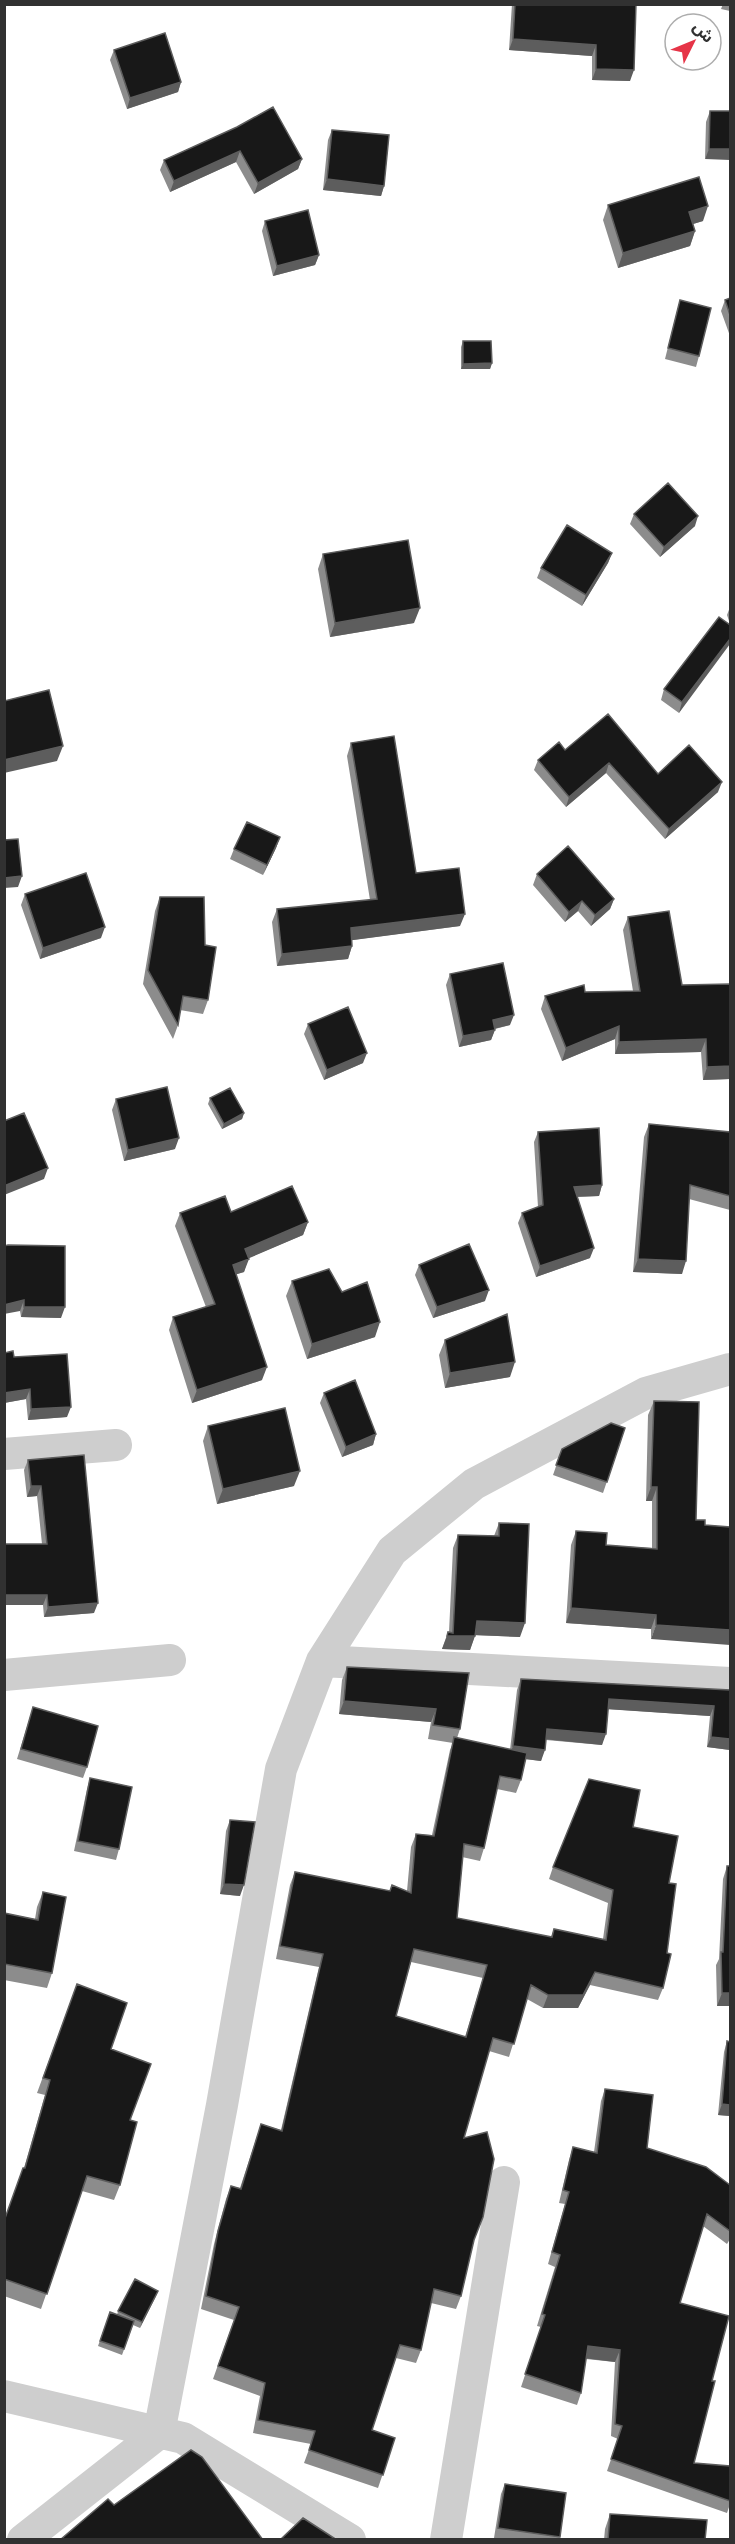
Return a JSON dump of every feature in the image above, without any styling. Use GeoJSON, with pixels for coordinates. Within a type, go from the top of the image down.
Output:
{"type":"FeatureCollection","features":[{"type":"Feature","properties":{"kind":"street"},"geometry":{"type":"LineString","coordinates":[[23,2540],[159,2433],[222,2104],[281,1769],[322,1661],[392,1551],[474,1484],[646,1393],[730,1369]]}},
{"type":"Feature","properties":{"kind":"street"},"geometry":{"type":"LineString","coordinates":[[4,1454],[116,1445]]}},
{"type":"Feature","properties":{"kind":"street"},"geometry":{"type":"LineString","coordinates":[[4,1675],[171,1660]]}},
{"type":"Feature","properties":{"kind":"street"},"geometry":{"type":"LineString","coordinates":[[322,1661],[730,1683]]}},
{"type":"Feature","properties":{"kind":"street"},"geometry":{"type":"LineString","coordinates":[[446,2540],[504,2182]]}},
{"type":"Feature","properties":{"kind":"street"},"geometry":{"type":"LineString","coordinates":[[4,2396],[183,2438],[350,2540]]}},
{"type":"Feature","properties":{"kind":"building"},"geometry":{"type":"Polygon","coordinates":[[[515,4],[636,4],[634,70],[596,69],[596,45],[513,39],[515,4]]]}},
{"type":"Feature","properties":{"kind":"building"},"geometry":{"type":"Polygon","coordinates":[[[165,33],[181,82],[130,98],[114,50],[165,33]]]}},
{"type":"Feature","properties":{"kind":"building"},"geometry":{"type":"Polygon","coordinates":[[[273,107],[302,159],[258,183],[240,151],[174,181],[164,160],[237,127],[273,107]]]}},
{"type":"Feature","properties":{"kind":"building"},"geometry":{"type":"Polygon","coordinates":[[[710,111],[730,111],[730,149],[709,149],[710,111]]]}},
{"type":"Feature","properties":{"kind":"building"},"geometry":{"type":"Polygon","coordinates":[[[332,130],[389,135],[384,186],[327,179],[332,130]]]}},
{"type":"Feature","properties":{"kind":"building"},"geometry":{"type":"Polygon","coordinates":[[[699,177],[708,206],[689,212],[695,231],[623,253],[608,205],[699,177]]]}},
{"type":"Feature","properties":{"kind":"building"},"geometry":{"type":"Polygon","coordinates":[[[308,210],[319,255],[277,266],[265,221],[308,210]]]}},
{"type":"Feature","properties":{"kind":"building"},"geometry":{"type":"Polygon","coordinates":[[[730,298],[730,315],[725,300],[730,298]]]}},
{"type":"Feature","properties":{"kind":"building"},"geometry":{"type":"Polygon","coordinates":[[[680,300],[711,308],[699,356],[668,348],[680,300]]]}},
{"type":"Feature","properties":{"kind":"building"},"geometry":{"type":"Polygon","coordinates":[[[463,341],[491,341],[492,363],[463,364],[463,341]]]}},
{"type":"Feature","properties":{"kind":"building"},"geometry":{"type":"Polygon","coordinates":[[[668,483],[698,516],[664,547],[634,514],[668,483]]]}},
{"type":"Feature","properties":{"kind":"building"},"geometry":{"type":"Polygon","coordinates":[[[567,525],[612,553],[586,595],[541,568],[567,525]]]}},
{"type":"Feature","properties":{"kind":"building"},"geometry":{"type":"Polygon","coordinates":[[[408,540],[420,608],[335,623],[323,554],[408,540]]]}},
{"type":"Feature","properties":{"kind":"building"},"geometry":{"type":"Polygon","coordinates":[[[719,617],[730,625],[730,639],[682,702],[664,689],[719,617]]]}},
{"type":"Feature","properties":{"kind":"building"},"geometry":{"type":"Polygon","coordinates":[[[49,690],[63,746],[4,760],[4,701],[49,690]]]}},
{"type":"Feature","properties":{"kind":"building"},"geometry":{"type":"Polygon","coordinates":[[[608,714],[658,774],[689,745],[722,782],[669,829],[609,763],[569,797],[538,760],[559,742],[565,750],[608,714]]]}},
{"type":"Feature","properties":{"kind":"building"},"geometry":{"type":"Polygon","coordinates":[[[394,736],[416,873],[459,868],[465,914],[351,928],[352,946],[282,954],[277,909],[377,899],[351,743],[394,736]]]}},
{"type":"Feature","properties":{"kind":"building"},"geometry":{"type":"Polygon","coordinates":[[[247,822],[280,837],[267,865],[234,849],[247,822]]]}},
{"type":"Feature","properties":{"kind":"building"},"geometry":{"type":"Polygon","coordinates":[[[18,839],[22,876],[4,878],[4,840],[18,839]]]}},
{"type":"Feature","properties":{"kind":"building"},"geometry":{"type":"Polygon","coordinates":[[[568,846],[614,899],[595,915],[582,901],[569,912],[537,874],[568,846]]]}},
{"type":"Feature","properties":{"kind":"building"},"geometry":{"type":"Polygon","coordinates":[[[86,873],[105,927],[43,948],[25,894],[86,873]]]}},
{"type":"Feature","properties":{"kind":"building"},"geometry":{"type":"Polygon","coordinates":[[[160,897],[204,897],[205,945],[216,947],[208,1000],[183,996],[178,1025],[148,970],[160,897]]]}},
{"type":"Feature","properties":{"kind":"building"},"geometry":{"type":"Polygon","coordinates":[[[669,911],[682,985],[730,984],[730,1066],[707,1067],[706,1039],[619,1042],[619,1026],[566,1048],[545,996],[584,985],[585,992],[640,991],[628,917],[669,911]]]}},
{"type":"Feature","properties":{"kind":"building"},"geometry":{"type":"Polygon","coordinates":[[[503,963],[514,1015],[493,1020],[495,1030],[463,1036],[450,974],[503,963]]]}},
{"type":"Feature","properties":{"kind":"building"},"geometry":{"type":"Polygon","coordinates":[[[348,1007],[367,1053],[327,1070],[308,1024],[348,1007]]]}},
{"type":"Feature","properties":{"kind":"building"},"geometry":{"type":"Polygon","coordinates":[[[167,1087],[179,1138],[128,1150],[116,1099],[167,1087]]]}},
{"type":"Feature","properties":{"kind":"building"},"geometry":{"type":"Polygon","coordinates":[[[230,1088],[244,1113],[224,1124],[210,1098],[230,1088]]]}},
{"type":"Feature","properties":{"kind":"building"},"geometry":{"type":"Polygon","coordinates":[[[24,1113],[48,1168],[4,1186],[4,1121],[24,1113]]]}},
{"type":"Feature","properties":{"kind":"building"},"geometry":{"type":"Polygon","coordinates":[[[649,1124],[730,1132],[730,1196],[690,1185],[686,1261],[638,1259],[649,1124]]]}},
{"type":"Feature","properties":{"kind":"building"},"geometry":{"type":"Polygon","coordinates":[[[599,1128],[602,1185],[574,1187],[594,1248],[540,1266],[522,1213],[543,1205],[538,1132],[599,1128]]]}},
{"type":"Feature","properties":{"kind":"building"},"geometry":{"type":"Polygon","coordinates":[[[292,1186],[308,1222],[245,1249],[249,1259],[233,1265],[267,1367],[197,1390],[173,1317],[215,1304],[180,1213],[225,1196],[231,1212],[292,1186]]]}},
{"type":"Feature","properties":{"kind":"building"},"geometry":{"type":"Polygon","coordinates":[[[469,1244],[489,1290],[437,1307],[419,1265],[469,1244]]]}},
{"type":"Feature","properties":{"kind":"building"},"geometry":{"type":"Polygon","coordinates":[[[4,1246],[65,1246],[65,1307],[24,1307],[24,1300],[4,1305],[4,1246]]]}},
{"type":"Feature","properties":{"kind":"building"},"geometry":{"type":"Polygon","coordinates":[[[329,1269],[342,1292],[367,1282],[380,1322],[312,1344],[292,1281],[329,1269]]]}},
{"type":"Feature","properties":{"kind":"building"},"geometry":{"type":"Polygon","coordinates":[[[507,1314],[515,1362],[450,1373],[445,1340],[507,1314]]]}},
{"type":"Feature","properties":{"kind":"building"},"geometry":{"type":"Polygon","coordinates":[[[13,1351],[14,1357],[67,1354],[71,1407],[31,1409],[30,1389],[4,1393],[4,1353],[13,1351]]]}},
{"type":"Feature","properties":{"kind":"building"},"geometry":{"type":"Polygon","coordinates":[[[355,1380],[376,1434],[346,1447],[324,1393],[355,1380]]]}},
{"type":"Feature","properties":{"kind":"building"},"geometry":{"type":"Polygon","coordinates":[[[654,1401],[699,1402],[696,1520],[705,1520],[705,1525],[730,1527],[730,1630],[656,1625],[656,1615],[571,1608],[576,1531],[607,1533],[606,1545],[657,1549],[657,1487],[651,1487],[654,1401]]]}},
{"type":"Feature","properties":{"kind":"building"},"geometry":{"type":"Polygon","coordinates":[[[285,1408],[300,1471],[223,1489],[208,1426],[285,1408]]]}},
{"type":"Feature","properties":{"kind":"building"},"geometry":{"type":"Polygon","coordinates":[[[611,1423],[625,1428],[607,1482],[556,1465],[562,1449],[611,1423]]]}},
{"type":"Feature","properties":{"kind":"building"},"geometry":{"type":"Polygon","coordinates":[[[84,1455],[98,1603],[48,1607],[47,1595],[4,1595],[4,1544],[47,1544],[41,1486],[31,1486],[28,1460],[84,1455]]]}},
{"type":"Feature","properties":{"kind":"building"},"geometry":{"type":"Polygon","coordinates":[[[499,1523],[529,1524],[525,1623],[477,1621],[475,1636],[447,1636],[448,1632],[453,1633],[458,1535],[499,1536],[499,1523]]]}},
{"type":"Feature","properties":{"kind":"building"},"geometry":{"type":"Polygon","coordinates":[[[347,1667],[469,1673],[460,1729],[433,1725],[436,1709],[344,1701],[347,1667]]]}},
{"type":"Feature","properties":{"kind":"building"},"geometry":{"type":"Polygon","coordinates":[[[521,1679],[730,1690],[730,1739],[711,1737],[714,1706],[609,1699],[606,1734],[547,1729],[545,1750],[513,1746],[521,1679]]]}},
{"type":"Feature","properties":{"kind":"building"},"geometry":{"type":"Polygon","coordinates":[[[33,1707],[98,1726],[87,1767],[21,1749],[33,1707]]]}},
{"type":"Feature","properties":{"kind":"building"},"geometry":{"type":"Polygon","coordinates":[[[454,1737],[527,1753],[521,1780],[500,1776],[484,1848],[464,1844],[457,1918],[552,1937],[554,1929],[606,1940],[613,1890],[553,1867],[589,1779],[640,1790],[633,1827],[678,1836],[669,1883],[676,1884],[667,1953],[671,1954],[663,1988],[595,1972],[583,1995],[548,1995],[531,1985],[514,2044],[493,2038],[464,2138],[487,2132],[494,2159],[483,2217],[474,2240],[461,2296],[434,2289],[421,2350],[400,2345],[372,2430],[395,2438],[383,2475],[309,2450],[315,2431],[258,2420],[265,2383],[218,2366],[239,2307],[206,2296],[218,2231],[231,2186],[241,2189],[261,2124],[282,2131],[323,1954],[280,1946],[295,1872],[390,1891],[392,1885],[411,1893],[416,1834],[434,1836],[454,1737]],[[414,1949],[396,2016],[466,2037],[487,1965],[414,1949]]]}},
{"type":"Feature","properties":{"kind":"building"},"geometry":{"type":"Polygon","coordinates":[[[90,1778],[132,1787],[119,1849],[78,1841],[90,1778]]]}},
{"type":"Feature","properties":{"kind":"building"},"geometry":{"type":"Polygon","coordinates":[[[230,1820],[255,1822],[244,1885],[224,1884],[230,1820]]]}},
{"type":"Feature","properties":{"kind":"building"},"geometry":{"type":"Polygon","coordinates":[[[727,1866],[730,1866],[730,1993],[722,1993],[721,1952],[723,1952],[727,1866]]]}},
{"type":"Feature","properties":{"kind":"building"},"geometry":{"type":"Polygon","coordinates":[[[43,1892],[66,1897],[52,1973],[4,1964],[4,1913],[38,1920],[43,1892]]]}},
{"type":"Feature","properties":{"kind":"building"},"geometry":{"type":"Polygon","coordinates":[[[77,1984],[127,2003],[111,2049],[151,2064],[130,2120],[137,2122],[120,2185],[87,2176],[47,2294],[4,2279],[4,2221],[23,2168],[25,2168],[50,2080],[43,2078],[77,1984]]]}},
{"type":"Feature","properties":{"kind":"building"},"geometry":{"type":"Polygon","coordinates":[[[727,2041],[730,2042],[730,2105],[722,2104],[727,2041]]]}},
{"type":"Feature","properties":{"kind":"building"},"geometry":{"type":"Polygon","coordinates":[[[605,2089],[653,2095],[647,2148],[706,2167],[730,2185],[730,2231],[707,2214],[680,2303],[729,2316],[694,2463],[730,2466],[730,2501],[611,2459],[622,2426],[615,2424],[620,2350],[588,2346],[581,2393],[525,2374],[545,2315],[542,2314],[560,2255],[552,2252],[569,2192],[563,2190],[573,2147],[597,2153],[605,2089]]]}},
{"type":"Feature","properties":{"kind":"building"},"geometry":{"type":"Polygon","coordinates":[[[135,2279],[158,2291],[142,2322],[118,2311],[135,2279]]]}},
{"type":"Feature","properties":{"kind":"building"},"geometry":{"type":"Polygon","coordinates":[[[110,2312],[134,2321],[124,2349],[100,2341],[110,2312]]]}},
{"type":"Feature","properties":{"kind":"building"},"geometry":{"type":"Polygon","coordinates":[[[191,2450],[202,2457],[263,2540],[60,2540],[108,2499],[114,2505],[191,2450]]]}},
{"type":"Feature","properties":{"kind":"building"},"geometry":{"type":"Polygon","coordinates":[[[505,2484],[566,2493],[560,2537],[498,2528],[505,2484]]]}},
{"type":"Feature","properties":{"kind":"building"},"geometry":{"type":"Polygon","coordinates":[[[610,2514],[707,2520],[705,2540],[608,2540],[610,2514]]]}},
{"type":"Feature","properties":{"kind":"building"},"geometry":{"type":"Polygon","coordinates":[[[303,2518],[337,2540],[280,2540],[303,2518]]]}}]}
